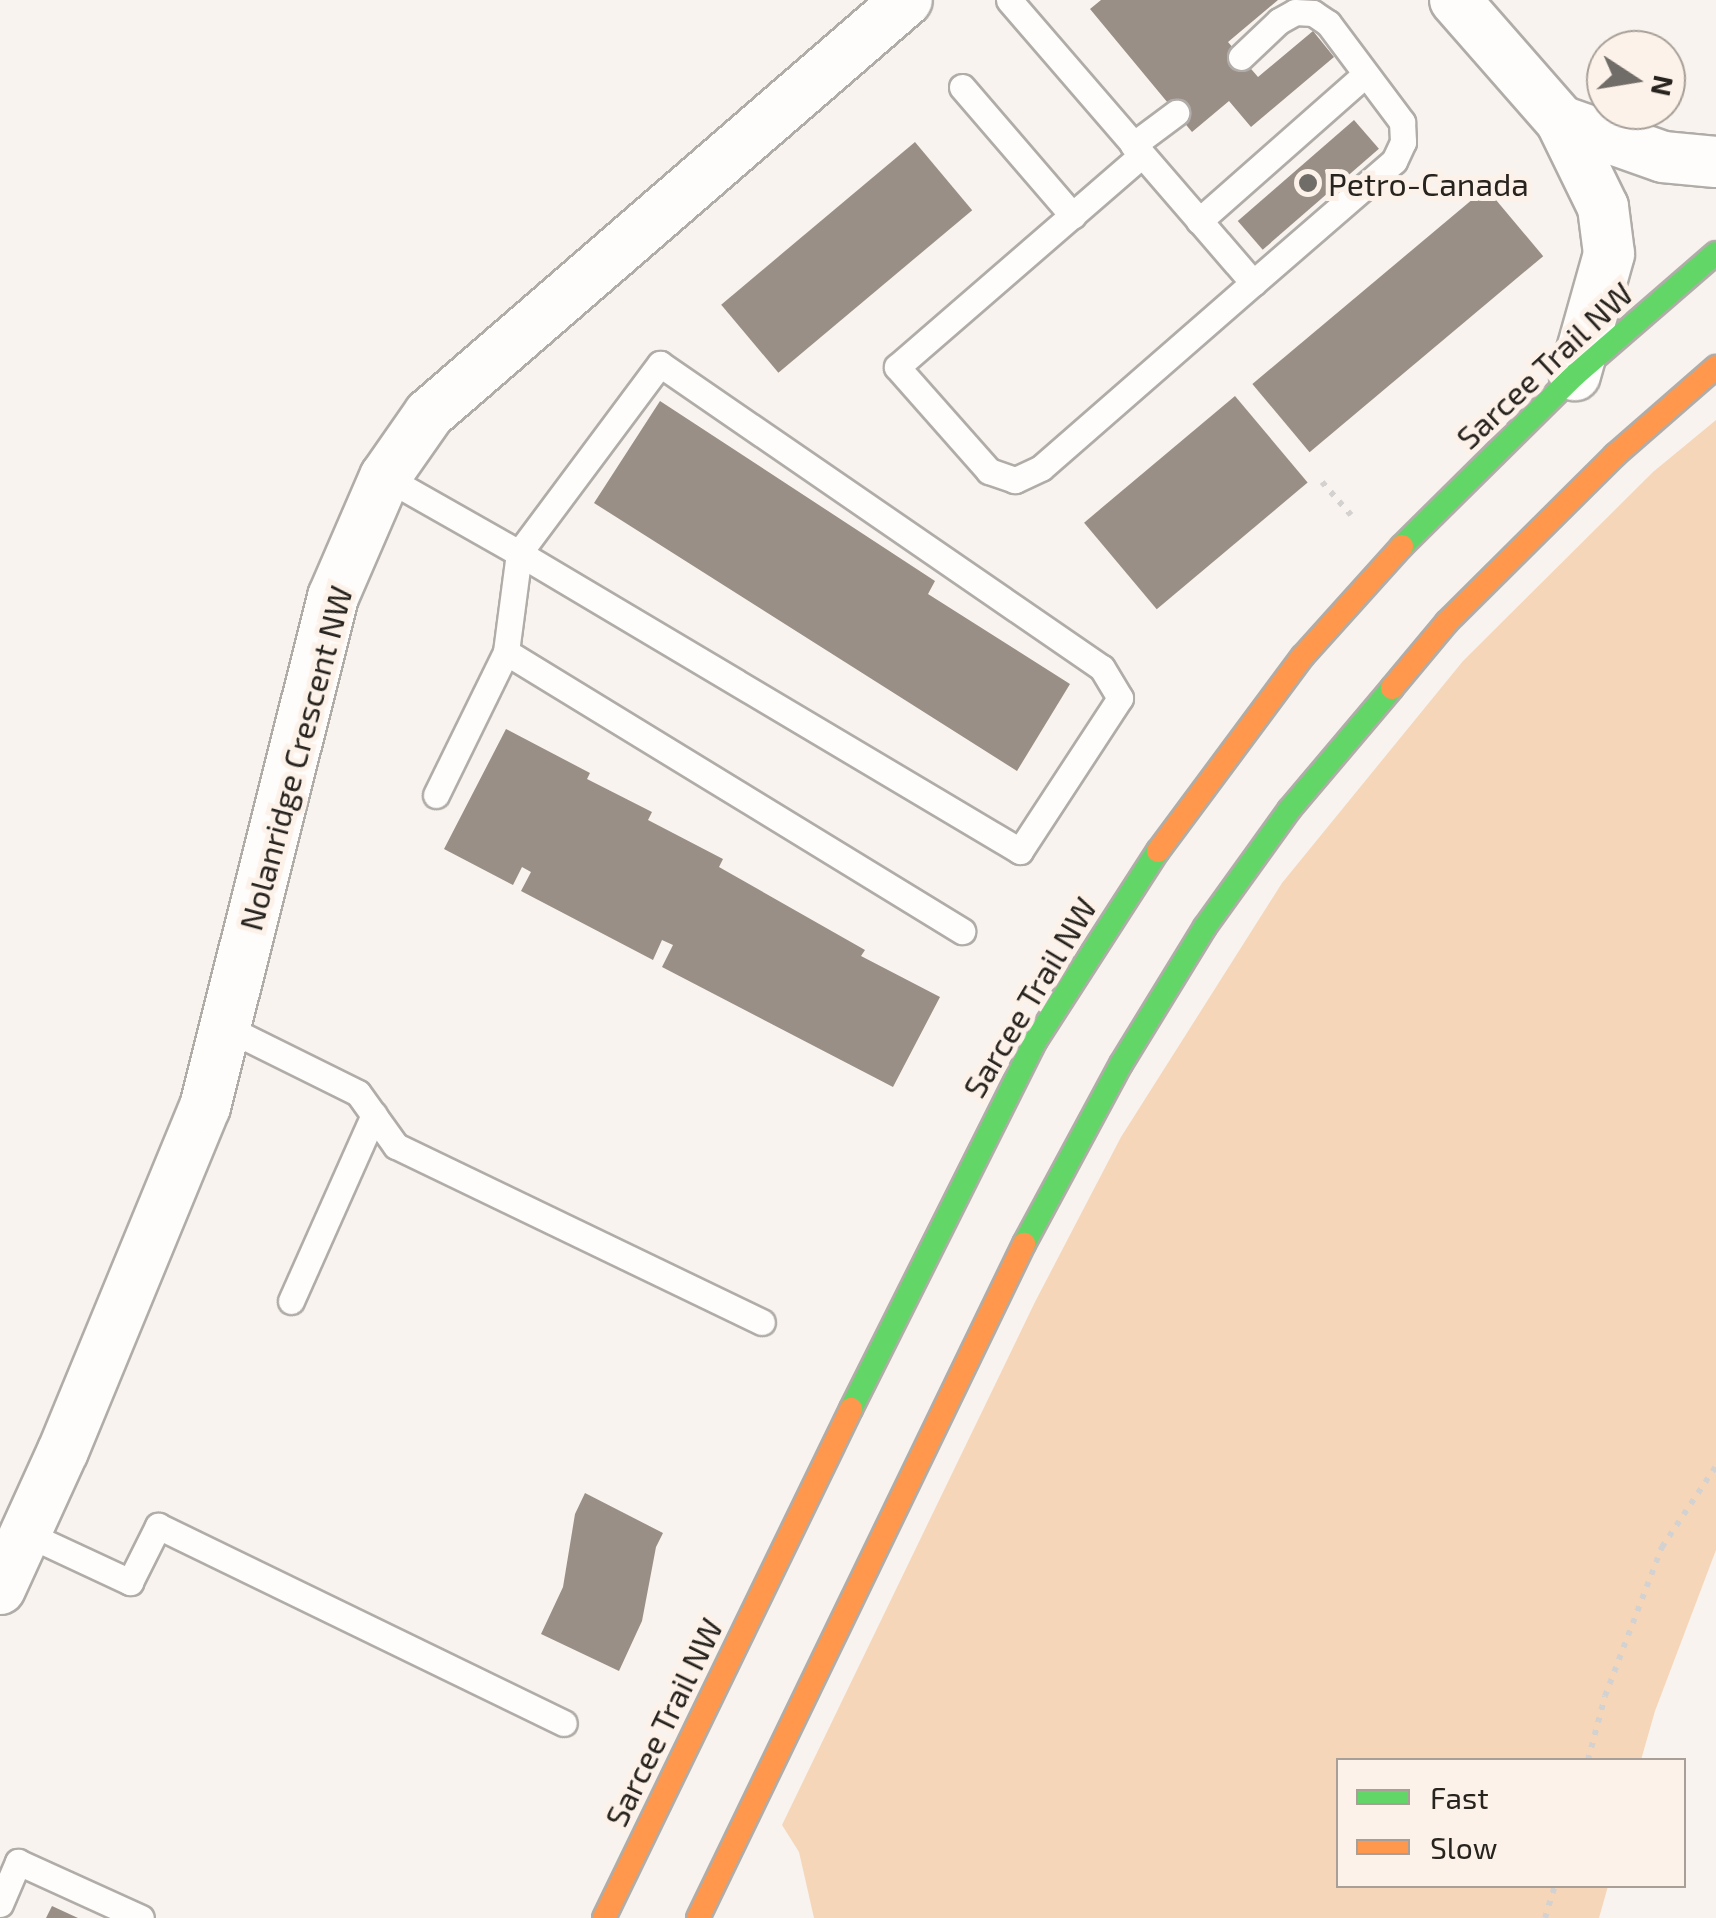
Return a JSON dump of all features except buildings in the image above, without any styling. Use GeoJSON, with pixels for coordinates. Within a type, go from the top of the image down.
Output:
{"type":"FeatureCollection","features":[{"type":"Feature","properties":{"kind":"main road","name":"Sarcee Trail NW"},"geometry":{"type":"LineString","coordinates":[[604,1918],[947,1210],[1036,1040],[1140,876],[1303,656],[1382,566],[1575,375],[1716,252]]}},
{"type":"Feature","properties":{"kind":"main road"},"geometry":{"type":"LineString","coordinates":[[698,1918],[1039,1213],[1121,1064],[1205,928],[1289,810],[1446,622],[1615,455],[1716,367]]}},
{"type":"Feature","properties":{"kind":"street","name":"Nolanridge Crescent NW"},"geometry":{"type":"LineString","coordinates":[[0,1588],[27,1534],[206,1107],[333,597],[385,477],[429,414],[907,0]]}},
{"type":"Feature","properties":{"kind":"street"},"geometry":{"type":"LineString","coordinates":[[1455,0],[1561,121],[1603,207],[1610,234],[1603,282],[1575,375]]}},
{"type":"Feature","properties":{"kind":"street"},"geometry":{"type":"LineString","coordinates":[[1561,121],[1662,157],[1716,162]]}},
{"type":"Feature","properties":{"kind":"lane"},"geometry":{"type":"LineString","coordinates":[[1010,0],[1253,284]]}},
{"type":"Feature","properties":{"kind":"lane"},"geometry":{"type":"LineString","coordinates":[[1176,114],[1073,216],[897,367],[989,472],[1015,480],[1041,468],[1394,160],[1403,142],[1402,122],[1328,22],[1312,13],[1296,12],[1241,57]]}},
{"type":"Feature","properties":{"kind":"lane"},"geometry":{"type":"LineString","coordinates":[[1199,221],[1366,74]]}},
{"type":"Feature","properties":{"kind":"lane"},"geometry":{"type":"LineString","coordinates":[[962,87],[1073,216]]}},
{"type":"Feature","properties":{"kind":"lane"},"geometry":{"type":"LineString","coordinates":[[385,477],[519,553],[1020,851],[1120,698],[1102,668],[660,364],[519,553],[506,652],[436,794]]}},
{"type":"Feature","properties":{"kind":"lane"},"geometry":{"type":"LineString","coordinates":[[506,652],[962,931]]}},
{"type":"Feature","properties":{"kind":"lane"},"geometry":{"type":"LineString","coordinates":[[225,1027],[358,1093],[396,1146],[762,1322]]}},
{"type":"Feature","properties":{"kind":"lane"},"geometry":{"type":"LineString","coordinates":[[291,1301],[374,1115]]}},
{"type":"Feature","properties":{"kind":"lane"},"geometry":{"type":"LineString","coordinates":[[27,1534],[130,1582],[158,1526],[564,1723]]}},
{"type":"Feature","properties":{"kind":"lane"},"geometry":{"type":"LineString","coordinates":[[0,1904],[18,1862],[142,1918]]}},
{"type":"Feature","properties":{"kind":"path"},"geometry":{"type":"LineString","coordinates":[[1322,482],[1352,515]]}},
{"type":"Feature","properties":{"kind":"path"},"geometry":{"type":"LineString","coordinates":[[1589,1758],[1622,1647],[1662,1547],[1716,1466]]}},
{"type":"Feature","properties":{"kind":"path"},"geometry":{"type":"LineString","coordinates":[[1545,1918],[1554,1888]]}},
{"type":"Feature","properties":{"kind":"shaded area"},"geometry":{"type":"Polygon","coordinates":[[[1716,420],[1716,1550],[1655,1711],[1642,1758],[1336,1758],[1336,1888],[1607,1888],[1599,1918],[814,1918],[799,1852],[782,1825],[1035,1302],[1121,1137],[1282,883],[1463,661],[1653,472],[1716,420]]]}},
{"type":"Feature","properties":{"kind":"traffic: fast"},"geometry":{"type":"LineString","coordinates":[[1402,546],[1575,375],[1716,253]]}},
{"type":"Feature","properties":{"kind":"traffic: fast"},"geometry":{"type":"LineString","coordinates":[[1024,1244],[1121,1064],[1205,927],[1289,810],[1392,688]]}},
{"type":"Feature","properties":{"kind":"traffic: fast"},"geometry":{"type":"LineString","coordinates":[[851,1409],[1036,1040],[1158,851]]}},
{"type":"Feature","properties":{"kind":"traffic: slow"},"geometry":{"type":"LineString","coordinates":[[1392,688],[1447,622],[1615,455],[1716,367]]}},
{"type":"Feature","properties":{"kind":"traffic: slow"},"geometry":{"type":"LineString","coordinates":[[1158,851],[1303,656],[1402,546]]}},
{"type":"Feature","properties":{"kind":"traffic: slow"},"geometry":{"type":"LineString","coordinates":[[698,1918],[1024,1244]]}},
{"type":"Feature","properties":{"kind":"traffic: slow"},"geometry":{"type":"LineString","coordinates":[[604,1918],[851,1409]]}},
{"type":"Feature","properties":{"kind":"place","name":"Petro-Canada"},"geometry":{"type":"Point","coordinates":[1308,183]}}]}
